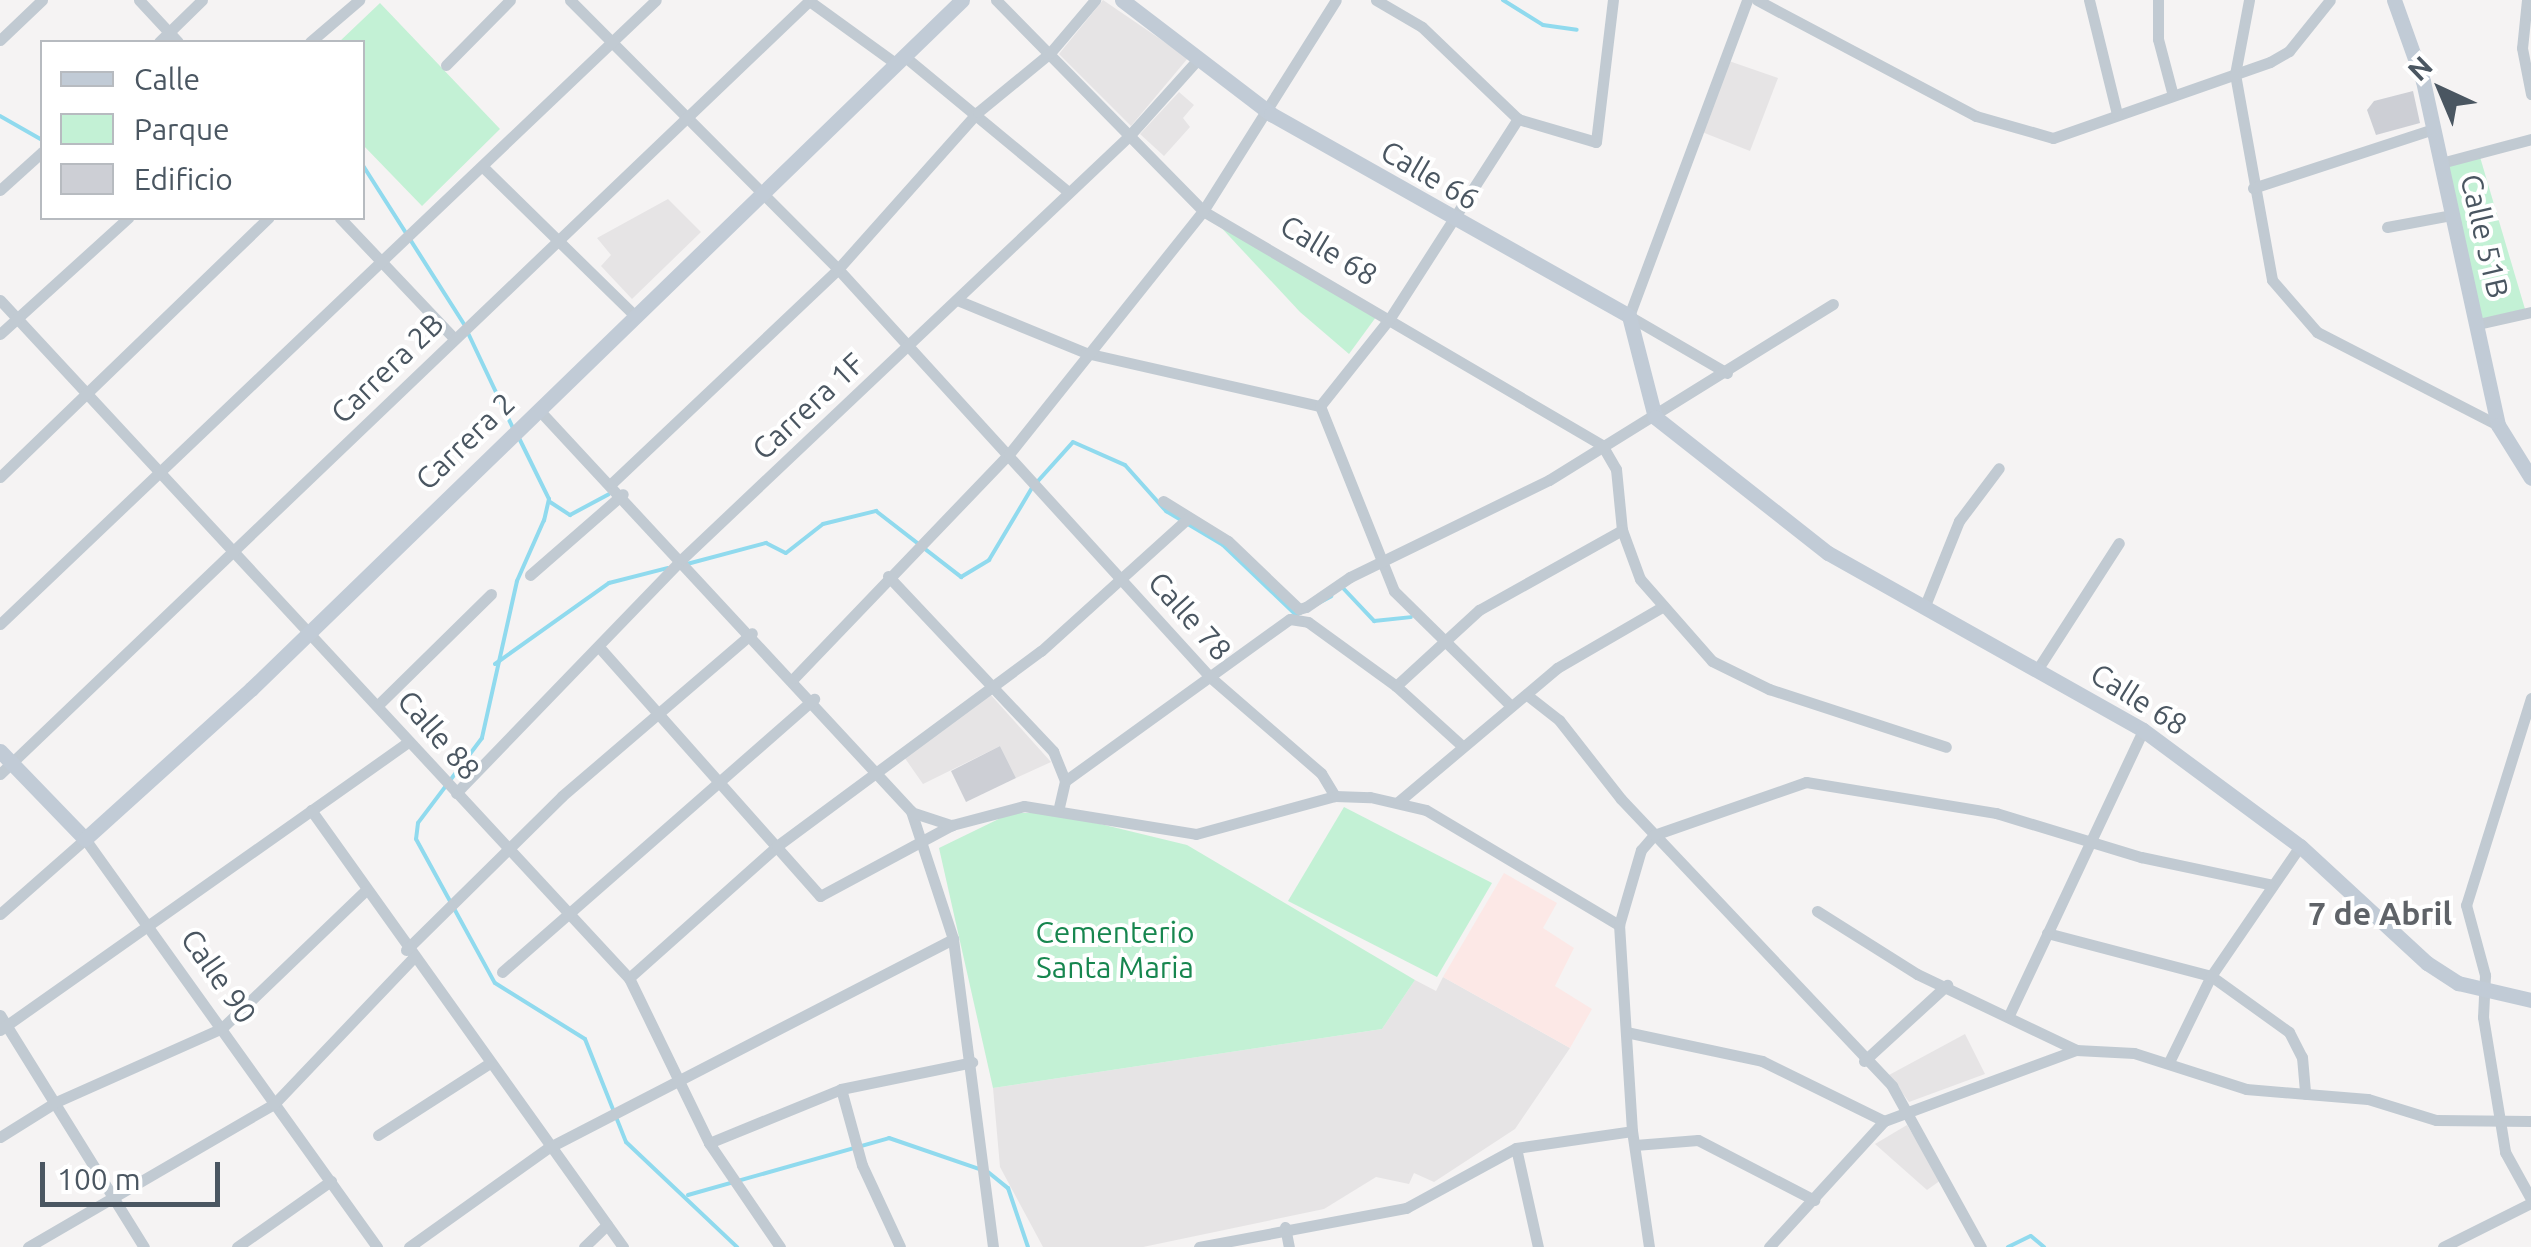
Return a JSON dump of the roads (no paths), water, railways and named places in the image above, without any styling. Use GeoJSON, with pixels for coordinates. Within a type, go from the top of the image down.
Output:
{"type":"FeatureCollection","features":[{"type":"Feature","properties":{"kind":"street"},"geometry":{"type":"LineString","coordinates":[[0,40],[42,0]]}},
{"type":"Feature","properties":{"kind":"street"},"geometry":{"type":"LineString","coordinates":[[139,0],[174,38],[202,0]]}},
{"type":"Feature","properties":{"kind":"street"},"geometry":{"type":"LineString","coordinates":[[312,40],[359,0]]}},
{"type":"Feature","properties":{"kind":"street"},"geometry":{"type":"LineString","coordinates":[[446,64],[510,0]]}},
{"type":"Feature","properties":{"kind":"street","name":"Calle 78"},"geometry":{"type":"LineString","coordinates":[[570,0],[838,269],[1210,677],[1295,748],[1335,796]]}},
{"type":"Feature","properties":{"kind":"street"},"geometry":{"type":"LineString","coordinates":[[0,624],[656,0]]}},
{"type":"Feature","properties":{"kind":"street"},"geometry":{"type":"LineString","coordinates":[[809,0],[978,112],[1067,191]]}},
{"type":"Feature","properties":{"kind":"street","name":"Carrera 2B"},"geometry":{"type":"LineString","coordinates":[[4,762],[238,548],[809,0]]}},
{"type":"Feature","properties":{"kind":"street","name":"Carrera 2"},"geometry":{"type":"LineString","coordinates":[[0,914],[311,628],[962,0]]}},
{"type":"Feature","properties":{"kind":"street","name":"Calle 68"},"geometry":{"type":"LineString","coordinates":[[996,0],[1203,211],[1602,445]]}},
{"type":"Feature","properties":{"kind":"street"},"geometry":{"type":"LineString","coordinates":[[612,484],[838,269],[978,112],[1050,54],[1095,0]]}},
{"type":"Feature","properties":{"kind":"street","name":"Calle 66"},"geometry":{"type":"LineString","coordinates":[[1122,0],[1271,114],[1453,222],[1728,373]]}},
{"type":"Feature","properties":{"kind":"street"},"geometry":{"type":"LineString","coordinates":[[794,678],[1009,454],[1203,211],[1271,114],[1336,0]]}},
{"type":"Feature","properties":{"kind":"street"},"geometry":{"type":"LineString","coordinates":[[1376,0],[1422,27],[1518,119],[1596,142],[1613,0]]}},
{"type":"Feature","properties":{"kind":"street"},"geometry":{"type":"LineString","coordinates":[[1654,417],[1630,316],[1747,0]]}},
{"type":"Feature","properties":{"kind":"street"},"geometry":{"type":"LineString","coordinates":[[1757,0],[1976,116],[2052,138],[2290,52],[2330,0]]}},
{"type":"Feature","properties":{"kind":"street"},"geometry":{"type":"LineString","coordinates":[[2089,0],[2117,114]]}},
{"type":"Feature","properties":{"kind":"street"},"geometry":{"type":"LineString","coordinates":[[2158,0],[2158,39],[2172,92]]}},
{"type":"Feature","properties":{"kind":"street"},"geometry":{"type":"LineString","coordinates":[[2249,0],[2236,74],[2272,280],[2290,310],[2317,332],[2498,425]]}},
{"type":"Feature","properties":{"kind":"street","name":"Calle 51B"},"geometry":{"type":"LineString","coordinates":[[2394,0],[2433,129],[2498,425],[2531,478]]}},
{"type":"Feature","properties":{"kind":"street"},"geometry":{"type":"LineString","coordinates":[[2526,0],[2522,48],[2531,94]]}},
{"type":"Feature","properties":{"kind":"street","name":"Carrera 1F"},"geometry":{"type":"LineString","coordinates":[[451,787],[599,648],[682,560],[1129,136],[1198,59]]}},
{"type":"Feature","properties":{"kind":"street"},"geometry":{"type":"LineString","coordinates":[[1320,406],[1390,318],[1518,119]]}},
{"type":"Feature","properties":{"kind":"street"},"geometry":{"type":"LineString","coordinates":[[2253,188],[2433,129]]}},
{"type":"Feature","properties":{"kind":"street"},"geometry":{"type":"LineString","coordinates":[[2440,163],[2531,139]]}},
{"type":"Feature","properties":{"kind":"street"},"geometry":{"type":"LineString","coordinates":[[0,190],[40,154]]}},
{"type":"Feature","properties":{"kind":"street"},"geometry":{"type":"LineString","coordinates":[[484,167],[634,314]]}},
{"type":"Feature","properties":{"kind":"street"},"geometry":{"type":"LineString","coordinates":[[2388,227],[2451,216]]}},
{"type":"Feature","properties":{"kind":"street"},"geometry":{"type":"LineString","coordinates":[[0,334],[126,220]]}},
{"type":"Feature","properties":{"kind":"street"},"geometry":{"type":"LineString","coordinates":[[0,478],[266,220]]}},
{"type":"Feature","properties":{"kind":"street"},"geometry":{"type":"LineString","coordinates":[[342,220],[456,335]]}},
{"type":"Feature","properties":{"kind":"street","name":"Calle 88"},"geometry":{"type":"LineString","coordinates":[[0,300],[238,548],[379,704],[408,742],[629,978],[709,1143],[780,1247]]}},
{"type":"Feature","properties":{"kind":"street"},"geometry":{"type":"LineString","coordinates":[[957,300],[1086,353],[1320,406]]}},
{"type":"Feature","properties":{"kind":"street"},"geometry":{"type":"LineString","coordinates":[[1065,781],[1295,614],[1654,417],[1834,304]]}},
{"type":"Feature","properties":{"kind":"street"},"geometry":{"type":"LineString","coordinates":[[2478,324],[2531,312]]}},
{"type":"Feature","properties":{"kind":"street"},"geometry":{"type":"LineString","coordinates":[[1320,406],[1394,591],[1511,706]]}},
{"type":"Feature","properties":{"kind":"street"},"geometry":{"type":"LineString","coordinates":[[538,409],[623,494],[877,766],[911,811],[927,842],[953,939],[972,1062],[993,1247]]}},
{"type":"Feature","properties":{"kind":"street","name":"Calle 68"},"geometry":{"type":"LineString","coordinates":[[1654,417],[1828,553],[2143,730],[2300,846],[2427,964],[2484,992],[2531,1000]]}},
{"type":"Feature","properties":{"kind":"street"},"geometry":{"type":"LineString","coordinates":[[1602,445],[1616,469],[1622,530],[1660,608],[1736,676],[1946,747]]}},
{"type":"Feature","properties":{"kind":"street"},"geometry":{"type":"LineString","coordinates":[[1924,608],[1959,521],[1999,468]]}},
{"type":"Feature","properties":{"kind":"street"},"geometry":{"type":"LineString","coordinates":[[530,575],[623,494]]}},
{"type":"Feature","properties":{"kind":"street"},"geometry":{"type":"LineString","coordinates":[[1163,501],[1185,521],[1228,541],[1295,614],[1396,686],[1460,744]]}},
{"type":"Feature","properties":{"kind":"street"},"geometry":{"type":"LineString","coordinates":[[629,978],[777,846],[877,766],[994,687],[1123,580],[1185,521]]}},
{"type":"Feature","properties":{"kind":"street"},"geometry":{"type":"LineString","coordinates":[[1396,686],[1440,640],[1532,577],[1622,530]]}},
{"type":"Feature","properties":{"kind":"street"},"geometry":{"type":"LineString","coordinates":[[2037,670],[2118,543]]}},
{"type":"Feature","properties":{"kind":"street"},"geometry":{"type":"LineString","coordinates":[[888,576],[1053,751],[1065,781],[1059,806]]}},
{"type":"Feature","properties":{"kind":"street"},"geometry":{"type":"LineString","coordinates":[[379,704],[490,594]]}},
{"type":"Feature","properties":{"kind":"street"},"geometry":{"type":"LineString","coordinates":[[1398,802],[1460,744],[1569,660],[1606,646],[1660,608]]}},
{"type":"Feature","properties":{"kind":"street"},"geometry":{"type":"LineString","coordinates":[[28,1247],[274,1104],[458,898],[656,712],[752,633]]}},
{"type":"Feature","properties":{"kind":"street"},"geometry":{"type":"LineString","coordinates":[[599,648],[820,896],[952,826],[1024,806],[1059,806],[1196,834],[1335,796],[1398,802],[1571,890],[1619,926]]}},
{"type":"Feature","properties":{"kind":"street"},"geometry":{"type":"LineString","coordinates":[[1527,695],[1572,734],[1654,835],[1909,1113],[1981,1247]]}},
{"type":"Feature","properties":{"kind":"street"},"geometry":{"type":"LineString","coordinates":[[2443,1247],[2531,1201],[2500,1124],[2484,992],[2466,905],[2531,698]]}},
{"type":"Feature","properties":{"kind":"street"},"geometry":{"type":"LineString","coordinates":[[502,972],[814,699]]}},
{"type":"Feature","properties":{"kind":"street"},"geometry":{"type":"LineString","coordinates":[[2010,1013],[2088,836],[2143,730]]}},
{"type":"Feature","properties":{"kind":"street"},"geometry":{"type":"LineString","coordinates":[[144,1247],[56,1102],[2,1024],[408,742]]}},
{"type":"Feature","properties":{"kind":"street","name":"Calle 90"},"geometry":{"type":"LineString","coordinates":[[4,762],[85,838],[377,1247]]}},
{"type":"Feature","properties":{"kind":"street"},"geometry":{"type":"LineString","coordinates":[[1649,1247],[1632,1131],[1619,926],[1641,850],[1654,835],[1806,782],[2088,836],[2142,857],[2270,884]]}},
{"type":"Feature","properties":{"kind":"street"},"geometry":{"type":"LineString","coordinates":[[311,810],[409,955],[624,1247]]}},
{"type":"Feature","properties":{"kind":"street"},"geometry":{"type":"LineString","coordinates":[[911,811],[952,826]]}},
{"type":"Feature","properties":{"kind":"street"},"geometry":{"type":"LineString","coordinates":[[2169,1062],[2210,976],[2270,884],[2300,846]]}},
{"type":"Feature","properties":{"kind":"street"},"geometry":{"type":"LineString","coordinates":[[0,1136],[56,1102],[222,1028],[365,891]]}},
{"type":"Feature","properties":{"kind":"street"},"geometry":{"type":"LineString","coordinates":[[1816,911],[2076,1050]]}},
{"type":"Feature","properties":{"kind":"street"},"geometry":{"type":"LineString","coordinates":[[2047,934],[2210,976],[2289,1032],[2302,1057],[2304,1094]]}},
{"type":"Feature","properties":{"kind":"street"},"geometry":{"type":"LineString","coordinates":[[409,1247],[548,1148],[680,1084],[836,994],[953,939]]}},
{"type":"Feature","properties":{"kind":"street"},"geometry":{"type":"LineString","coordinates":[[1864,1061],[1947,984]]}},
{"type":"Feature","properties":{"kind":"street"},"geometry":{"type":"LineString","coordinates":[[1626,1032],[1762,1061],[1884,1121]]}},
{"type":"Feature","properties":{"kind":"street"},"geometry":{"type":"LineString","coordinates":[[1769,1247],[1884,1121],[2076,1050],[2099,1047],[2169,1062],[2246,1089],[2500,1124],[2531,1121]]}},
{"type":"Feature","properties":{"kind":"street"},"geometry":{"type":"LineString","coordinates":[[709,1143],[841,1089],[972,1062]]}},
{"type":"Feature","properties":{"kind":"street"},"geometry":{"type":"LineString","coordinates":[[378,1135],[488,1064]]}},
{"type":"Feature","properties":{"kind":"street"},"geometry":{"type":"LineString","coordinates":[[841,1089],[857,1146],[900,1247]]}},
{"type":"Feature","properties":{"kind":"street"},"geometry":{"type":"LineString","coordinates":[[1199,1247],[1285,1227],[1406,1208],[1516,1148],[1632,1131]]}},
{"type":"Feature","properties":{"kind":"street"},"geometry":{"type":"LineString","coordinates":[[1635,1145],[1698,1140],[1814,1200]]}},
{"type":"Feature","properties":{"kind":"street"},"geometry":{"type":"LineString","coordinates":[[1516,1148],[1538,1247]]}},
{"type":"Feature","properties":{"kind":"street"},"geometry":{"type":"LineString","coordinates":[[237,1247],[331,1181]]}},
{"type":"Feature","properties":{"kind":"street"},"geometry":{"type":"LineString","coordinates":[[584,1247],[607,1225]]}},
{"type":"Feature","properties":{"kind":"street"},"geometry":{"type":"LineString","coordinates":[[1285,1227],[1289,1247]]}},
{"type":"Feature","properties":{"kind":"waterway"},"geometry":{"type":"LineString","coordinates":[[1503,0],[1543,25],[1577,30]]}},
{"type":"Feature","properties":{"kind":"waterway"},"geometry":{"type":"LineString","coordinates":[[0,116],[40,139]]}},
{"type":"Feature","properties":{"kind":"waterway"},"geometry":{"type":"LineString","coordinates":[[365,169],[464,324]]}},
{"type":"Feature","properties":{"kind":"waterway"},"geometry":{"type":"LineString","coordinates":[[468,333],[513,428]]}},
{"type":"Feature","properties":{"kind":"waterway"},"geometry":{"type":"LineString","coordinates":[[518,436],[549,499],[544,520],[517,581],[482,738],[418,823],[416,839],[495,983],[585,1039],[626,1142],[737,1247]]}},
{"type":"Feature","properties":{"kind":"waterway"},"geometry":{"type":"LineString","coordinates":[[1038,481],[1073,442],[1125,465],[1166,511],[1223,545],[1296,615],[1331,596]]}},
{"type":"Feature","properties":{"kind":"waterway"},"geometry":{"type":"LineString","coordinates":[[687,564],[766,543],[786,553],[823,524],[876,511],[961,577],[989,560],[1032,488]]}},
{"type":"Feature","properties":{"kind":"waterway"},"geometry":{"type":"LineString","coordinates":[[550,502],[570,515],[609,494]]}},
{"type":"Feature","properties":{"kind":"waterway"},"geometry":{"type":"LineString","coordinates":[[495,664],[609,583],[668,568]]}},
{"type":"Feature","properties":{"kind":"waterway"},"geometry":{"type":"LineString","coordinates":[[1342,587],[1374,621],[1411,617]]}},
{"type":"Feature","properties":{"kind":"waterway"},"geometry":{"type":"LineString","coordinates":[[688,1195],[889,1138],[979,1169]]}},
{"type":"Feature","properties":{"kind":"waterway"},"geometry":{"type":"LineString","coordinates":[[988,1172],[1008,1188],[1028,1247]]}},
{"type":"Feature","properties":{"kind":"waterway"},"geometry":{"type":"LineString","coordinates":[[2008,1247],[2031,1236],[2044,1247]]}},
{"type":"Feature","properties":{"kind":"district","name":"7 de Abril"},"geometry":{"type":"Point","coordinates":[2380,913]}},
{"type":"Feature","properties":{"kind":"park label","name":"Cementerio Santa Maria"},"geometry":{"type":"Point","coordinates":[1115,949]}}]}
